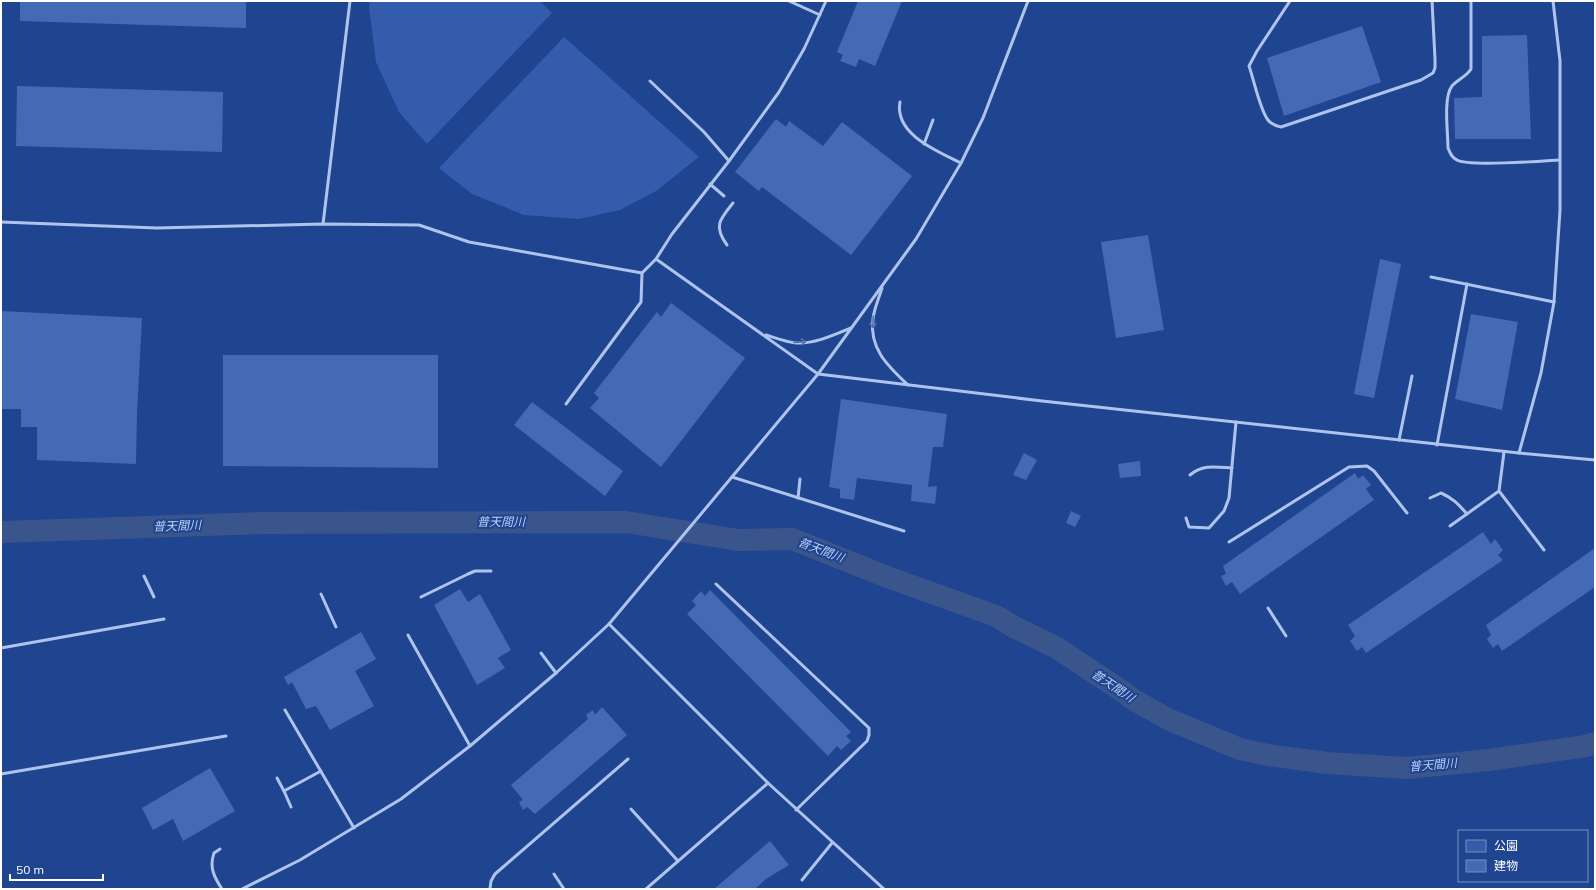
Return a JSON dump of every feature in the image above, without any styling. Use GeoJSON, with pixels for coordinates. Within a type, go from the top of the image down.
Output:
{"type":"FeatureCollection","features":[{"type":"Feature","properties":{"kind":"lane"},"geometry":{"type":"LineString","coordinates":[[323,224],[350,1]]}},
{"type":"Feature","properties":{"kind":"lane"},"geometry":{"type":"LineString","coordinates":[[788,1],[820,15]]}},
{"type":"Feature","properties":{"kind":"lane"},"geometry":{"type":"LineString","coordinates":[[566,404],[641,302],[642,273],[656,259],[672,234],[729,161],[779,92],[804,49],[826,1]]}},
{"type":"Feature","properties":{"kind":"lane"},"geometry":{"type":"LineString","coordinates":[[242,889],[300,860],[401,799],[470,746],[556,673],[609,624],[675,547],[703,511],[818,374],[916,239],[961,163],[983,118],[1028,1]]}},
{"type":"Feature","properties":{"kind":"lane"},"geometry":{"type":"LineString","coordinates":[[1290,1],[1257,51],[1249,66],[1268,121],[1281,127],[1421,80],[1433,73],[1435,68],[1435,59],[1432,1]]}},
{"type":"Feature","properties":{"kind":"lane"},"geometry":{"type":"LineString","coordinates":[[1471,1],[1471,69],[1467,75],[1459,79],[1452,86],[1447,98],[1448,148],[1451,155],[1457,161],[1477,163],[1559,160]]}},
{"type":"Feature","properties":{"kind":"lane"},"geometry":{"type":"LineString","coordinates":[[1519,453],[1541,373],[1554,302],[1560,210],[1560,62],[1553,1]]}},
{"type":"Feature","properties":{"kind":"lane"},"geometry":{"type":"LineString","coordinates":[[650,81],[704,132],[729,161]]}},
{"type":"Feature","properties":{"kind":"lane"},"geometry":{"type":"LineString","coordinates":[[900,102],[899,109],[903,124],[924,144],[961,163]]}},
{"type":"Feature","properties":{"kind":"lane"},"geometry":{"type":"LineString","coordinates":[[924,144],[933,120]]}},
{"type":"Feature","properties":{"kind":"lane"},"geometry":{"type":"LineString","coordinates":[[710,184],[724,196]]}},
{"type":"Feature","properties":{"kind":"lane"},"geometry":{"type":"LineString","coordinates":[[727,245],[722,238],[719,228],[720,219],[733,203]]}},
{"type":"Feature","properties":{"kind":"lane"},"geometry":{"type":"LineString","coordinates":[[1,222],[157,228],[323,224],[419,225],[469,242],[642,273]]}},
{"type":"Feature","properties":{"kind":"lane"},"geometry":{"type":"LineString","coordinates":[[656,259],[818,374],[1049,402],[1504,452],[1595,460]]}},
{"type":"Feature","properties":{"kind":"lane"},"geometry":{"type":"LineString","coordinates":[[1431,277],[1554,302]]}},
{"type":"Feature","properties":{"kind":"lane"},"geometry":{"type":"LineString","coordinates":[[1438,444],[1466,284]]}},
{"type":"Feature","properties":{"kind":"lane"},"geometry":{"type":"LineString","coordinates":[[883,285],[873,319],[873,338],[878,352],[888,366],[908,385]]}},
{"type":"Feature","properties":{"kind":"lane"},"geometry":{"type":"LineString","coordinates":[[762,334],[785,342],[798,343],[822,339],[852,328]]}},
{"type":"Feature","properties":{"kind":"lane"},"geometry":{"type":"LineString","coordinates":[[1399,440],[1412,376]]}},
{"type":"Feature","properties":{"kind":"lane"},"geometry":{"type":"LineString","coordinates":[[1186,518],[1188,527],[1209,528],[1224,511],[1229,498],[1236,422]]}},
{"type":"Feature","properties":{"kind":"lane"},"geometry":{"type":"LineString","coordinates":[[1504,452],[1499,491],[1544,550]]}},
{"type":"Feature","properties":{"kind":"lane"},"geometry":{"type":"LineString","coordinates":[[1230,542],[1349,467],[1367,466],[1374,470],[1407,513]]}},
{"type":"Feature","properties":{"kind":"lane"},"geometry":{"type":"LineString","coordinates":[[1190,475],[1196,470],[1204,467],[1232,468]]}},
{"type":"Feature","properties":{"kind":"lane"},"geometry":{"type":"LineString","coordinates":[[732,477],[904,531]]}},
{"type":"Feature","properties":{"kind":"lane"},"geometry":{"type":"LineString","coordinates":[[798,498],[800,479]]}},
{"type":"Feature","properties":{"kind":"lane"},"geometry":{"type":"LineString","coordinates":[[1450,526],[1499,491]]}},
{"type":"Feature","properties":{"kind":"lane"},"geometry":{"type":"LineString","coordinates":[[1430,498],[1441,494],[1449,496],[1456,501],[1467,514]]}},
{"type":"Feature","properties":{"kind":"lane"},"geometry":{"type":"LineString","coordinates":[[421,597],[475,571],[491,571]]}},
{"type":"Feature","properties":{"kind":"lane"},"geometry":{"type":"LineString","coordinates":[[144,576],[154,597]]}},
{"type":"Feature","properties":{"kind":"lane"},"geometry":{"type":"LineString","coordinates":[[716,584],[869,728],[867,741],[796,810]]}},
{"type":"Feature","properties":{"kind":"lane"},"geometry":{"type":"LineString","coordinates":[[321,594],[336,627]]}},
{"type":"Feature","properties":{"kind":"lane"},"geometry":{"type":"LineString","coordinates":[[1268,608],[1286,636]]}},
{"type":"Feature","properties":{"kind":"lane"},"geometry":{"type":"LineString","coordinates":[[1,648],[164,619]]}},
{"type":"Feature","properties":{"kind":"lane"},"geometry":{"type":"LineString","coordinates":[[609,624],[796,810],[884,889]]}},
{"type":"Feature","properties":{"kind":"lane"},"geometry":{"type":"LineString","coordinates":[[408,635],[470,746]]}},
{"type":"Feature","properties":{"kind":"lane"},"geometry":{"type":"LineString","coordinates":[[541,653],[556,673]]}},
{"type":"Feature","properties":{"kind":"lane"},"geometry":{"type":"LineString","coordinates":[[285,710],[354,828]]}},
{"type":"Feature","properties":{"kind":"lane"},"geometry":{"type":"LineString","coordinates":[[1,774],[226,736]]}},
{"type":"Feature","properties":{"kind":"lane"},"geometry":{"type":"LineString","coordinates":[[490,889],[491,881],[495,874],[628,759]]}},
{"type":"Feature","properties":{"kind":"lane"},"geometry":{"type":"LineString","coordinates":[[284,791],[321,771]]}},
{"type":"Feature","properties":{"kind":"lane"},"geometry":{"type":"LineString","coordinates":[[277,778],[291,807]]}},
{"type":"Feature","properties":{"kind":"lane"},"geometry":{"type":"LineString","coordinates":[[646,889],[768,783]]}},
{"type":"Feature","properties":{"kind":"lane"},"geometry":{"type":"LineString","coordinates":[[631,809],[678,861]]}},
{"type":"Feature","properties":{"kind":"lane"},"geometry":{"type":"LineString","coordinates":[[802,880],[832,843]]}},
{"type":"Feature","properties":{"kind":"lane"},"geometry":{"type":"LineString","coordinates":[[220,849],[214,852],[212,868],[215,878],[222,889]]}},
{"type":"Feature","properties":{"kind":"lane"},"geometry":{"type":"LineString","coordinates":[[554,874],[564,889]]}},
{"type":"Feature","properties":{"kind":"green space"},"geometry":{"type":"Polygon","coordinates":[[[370,1],[540,1],[552,13],[427,144],[399,112],[376,62],[369,7],[370,1]]]}},
{"type":"Feature","properties":{"kind":"green space"},"geometry":{"type":"Polygon","coordinates":[[[564,37],[699,157],[656,191],[620,210],[579,219],[524,215],[472,194],[439,168],[564,37]]]}},
{"type":"Feature","properties":{"kind":"building"},"geometry":{"type":"Polygon","coordinates":[[[20,1],[246,1],[246,28],[20,21],[20,1]]]}},
{"type":"Feature","properties":{"kind":"building"},"geometry":{"type":"Polygon","coordinates":[[[858,1],[902,1],[875,66],[859,59],[856,67],[840,61],[843,55],[837,52],[858,1]]]}},
{"type":"Feature","properties":{"kind":"building"},"geometry":{"type":"Polygon","coordinates":[[[1362,26],[1381,82],[1284,116],[1267,58],[1362,26]]]}},
{"type":"Feature","properties":{"kind":"building"},"geometry":{"type":"Polygon","coordinates":[[[1527,35],[1531,139],[1455,139],[1454,98],[1482,97],[1482,36],[1527,35]]]}},
{"type":"Feature","properties":{"kind":"building"},"geometry":{"type":"Polygon","coordinates":[[[17,86],[223,92],[222,152],[16,146],[17,86]]]}},
{"type":"Feature","properties":{"kind":"building"},"geometry":{"type":"Polygon","coordinates":[[[776,119],[786,127],[789,121],[823,146],[842,122],[912,176],[851,255],[762,187],[759,191],[735,172],[776,119]]]}},
{"type":"Feature","properties":{"kind":"building"},"geometry":{"type":"Polygon","coordinates":[[[1148,235],[1164,330],[1116,338],[1101,242],[1148,235]]]}},
{"type":"Feature","properties":{"kind":"building"},"geometry":{"type":"Polygon","coordinates":[[[1380,259],[1401,264],[1374,398],[1354,394],[1380,259]]]}},
{"type":"Feature","properties":{"kind":"building"},"geometry":{"type":"Polygon","coordinates":[[[671,303],[745,358],[661,467],[590,408],[599,398],[594,393],[657,312],[661,317],[671,303]]]}},
{"type":"Feature","properties":{"kind":"building"},"geometry":{"type":"Polygon","coordinates":[[[1,311],[142,318],[136,464],[37,460],[37,427],[21,427],[21,409],[1,409],[1,311]]]}},
{"type":"Feature","properties":{"kind":"building"},"geometry":{"type":"Polygon","coordinates":[[[1471,314],[1518,322],[1502,410],[1455,399],[1471,314]]]}},
{"type":"Feature","properties":{"kind":"building"},"geometry":{"type":"Polygon","coordinates":[[[223,355],[438,355],[438,468],[223,466],[223,355]]]}},
{"type":"Feature","properties":{"kind":"building"},"geometry":{"type":"Polygon","coordinates":[[[841,399],[947,414],[943,447],[933,447],[928,487],[937,486],[935,504],[911,501],[912,485],[857,478],[854,500],[840,498],[840,489],[829,487],[841,399]]]}},
{"type":"Feature","properties":{"kind":"building"},"geometry":{"type":"Polygon","coordinates":[[[532,402],[623,471],[605,496],[514,425],[532,402]]]}},
{"type":"Feature","properties":{"kind":"building"},"geometry":{"type":"Polygon","coordinates":[[[1024,453],[1037,460],[1026,480],[1013,475],[1024,453]]]}},
{"type":"Feature","properties":{"kind":"building"},"geometry":{"type":"Polygon","coordinates":[[[1140,461],[1141,476],[1120,478],[1118,464],[1140,461]]]}},
{"type":"Feature","properties":{"kind":"building"},"geometry":{"type":"Polygon","coordinates":[[[1355,473],[1358,479],[1363,475],[1371,485],[1366,489],[1374,500],[1240,594],[1232,582],[1226,586],[1221,576],[1226,574],[1223,566],[1355,473]]]}},
{"type":"Feature","properties":{"kind":"building"},"geometry":{"type":"Polygon","coordinates":[[[1071,511],[1081,516],[1075,527],[1066,523],[1071,511]]]}},
{"type":"Feature","properties":{"kind":"building"},"geometry":{"type":"Polygon","coordinates":[[[1483,532],[1491,544],[1495,539],[1503,550],[1498,555],[1503,560],[1366,653],[1362,647],[1357,651],[1350,641],[1355,636],[1348,625],[1483,532]]]}},
{"type":"Feature","properties":{"kind":"building"},"geometry":{"type":"Polygon","coordinates":[[[1595,548],[1595,587],[1502,651],[1498,644],[1493,648],[1487,639],[1491,635],[1486,625],[1595,548]]]}},
{"type":"Feature","properties":{"kind":"building"},"geometry":{"type":"Polygon","coordinates":[[[460,589],[468,602],[480,594],[511,650],[498,658],[505,668],[477,685],[434,605],[460,589]]]}},
{"type":"Feature","properties":{"kind":"building"},"geometry":{"type":"Polygon","coordinates":[[[710,590],[851,732],[846,736],[851,741],[841,750],[837,746],[828,756],[687,614],[696,605],[692,601],[701,591],[705,596],[710,590]]]}},
{"type":"Feature","properties":{"kind":"building"},"geometry":{"type":"Polygon","coordinates":[[[361,632],[376,659],[355,671],[374,706],[330,730],[316,706],[306,709],[292,682],[288,685],[284,677],[361,632]]]}},
{"type":"Feature","properties":{"kind":"building"},"geometry":{"type":"Polygon","coordinates":[[[602,707],[627,735],[535,814],[527,807],[523,810],[519,802],[523,800],[511,785],[588,719],[586,715],[593,710],[595,715],[602,707]]]}},
{"type":"Feature","properties":{"kind":"building"},"geometry":{"type":"Polygon","coordinates":[[[210,768],[235,811],[183,841],[173,819],[153,830],[142,808],[210,768]]]}},
{"type":"Feature","properties":{"kind":"building"},"geometry":{"type":"Polygon","coordinates":[[[770,841],[789,865],[766,879],[755,889],[714,889],[770,841]]]}},
{"type":"Feature","properties":{"kind":"waterway","name":"普天間川"},"geometry":{"type":"LineString","coordinates":[[1,532],[264,523],[626,522],[738,540],[792,539],[890,578],[996,616],[1014,627],[1057,648],[1134,700],[1170,720],[1240,749],[1268,755],[1327,763],[1407,768],[1489,760],[1586,746],[1595,743]]}}]}
